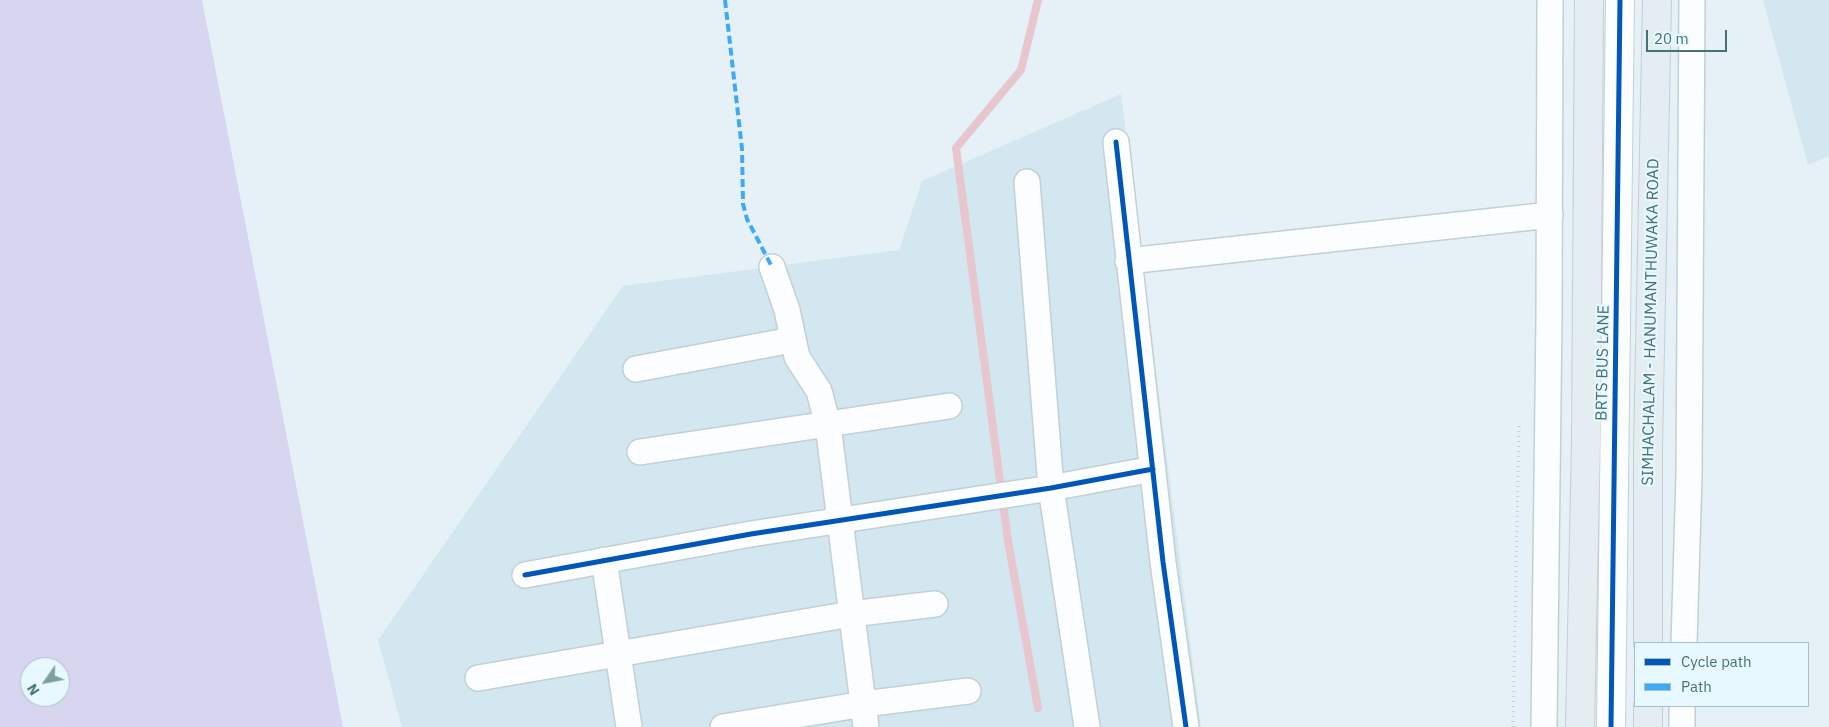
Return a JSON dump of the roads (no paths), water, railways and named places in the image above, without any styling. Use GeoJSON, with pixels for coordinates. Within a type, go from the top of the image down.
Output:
{"type":"FeatureCollection","features":[{"type":"Feature","properties":{"kind":"main road"},"geometry":{"type":"LineString","coordinates":[[1580,727],[1586,431],[1589,0]]}},
{"type":"Feature","properties":{"kind":"main road","name":"SIMHACHALAM - HANUMANTHUWAKA ROAD"},"geometry":{"type":"LineString","coordinates":[[1648,642],[1648,448],[1657,0]]}},
{"type":"Feature","properties":{"kind":"main road"},"geometry":{"type":"LineString","coordinates":[[1648,707],[1648,727]]}},
{"type":"Feature","properties":{"kind":"street"},"geometry":{"type":"LineString","coordinates":[[1544,727],[1550,215],[1550,0]]}},
{"type":"Feature","properties":{"kind":"street","name":"BRTS BUS LANE"},"geometry":{"type":"LineString","coordinates":[[1611,727],[1620,0]]}},
{"type":"Feature","properties":{"kind":"street"},"geometry":{"type":"LineString","coordinates":[[1684,642],[1689,465],[1692,0]]}},
{"type":"Feature","properties":{"kind":"street"},"geometry":{"type":"LineString","coordinates":[[1116,142],[1128,261],[1186,727]]}},
{"type":"Feature","properties":{"kind":"street"},"geometry":{"type":"LineString","coordinates":[[1027,182],[1051,488],[1087,727]]}},
{"type":"Feature","properties":{"kind":"street"},"geometry":{"type":"LineString","coordinates":[[1128,261],[1550,215]]}},
{"type":"Feature","properties":{"kind":"street"},"geometry":{"type":"LineString","coordinates":[[772,267],[787,310],[797,357],[819,391],[828,425],[865,716]]}},
{"type":"Feature","properties":{"kind":"street"},"geometry":{"type":"LineString","coordinates":[[636,369],[792,340]]}},
{"type":"Feature","properties":{"kind":"street"},"geometry":{"type":"LineString","coordinates":[[640,452],[949,406]]}},
{"type":"Feature","properties":{"kind":"street"},"geometry":{"type":"LineString","coordinates":[[525,575],[840,519],[1051,488],[1153,469]]}},
{"type":"Feature","properties":{"kind":"street"},"geometry":{"type":"LineString","coordinates":[[604,560],[629,727]]}},
{"type":"Feature","properties":{"kind":"street"},"geometry":{"type":"LineString","coordinates":[[478,678],[851,614],[935,604]]}},
{"type":"Feature","properties":{"kind":"street"},"geometry":{"type":"LineString","coordinates":[[723,727],[865,716],[968,691]]}},
{"type":"Feature","properties":{"kind":"street"},"geometry":{"type":"LineString","coordinates":[[1682,707],[1682,727]]}},
{"type":"Feature","properties":{"kind":"waterway"},"geometry":{"type":"LineString","coordinates":[[1038,0],[1021,70],[956,148],[1008,541],[1038,708]]}}]}
